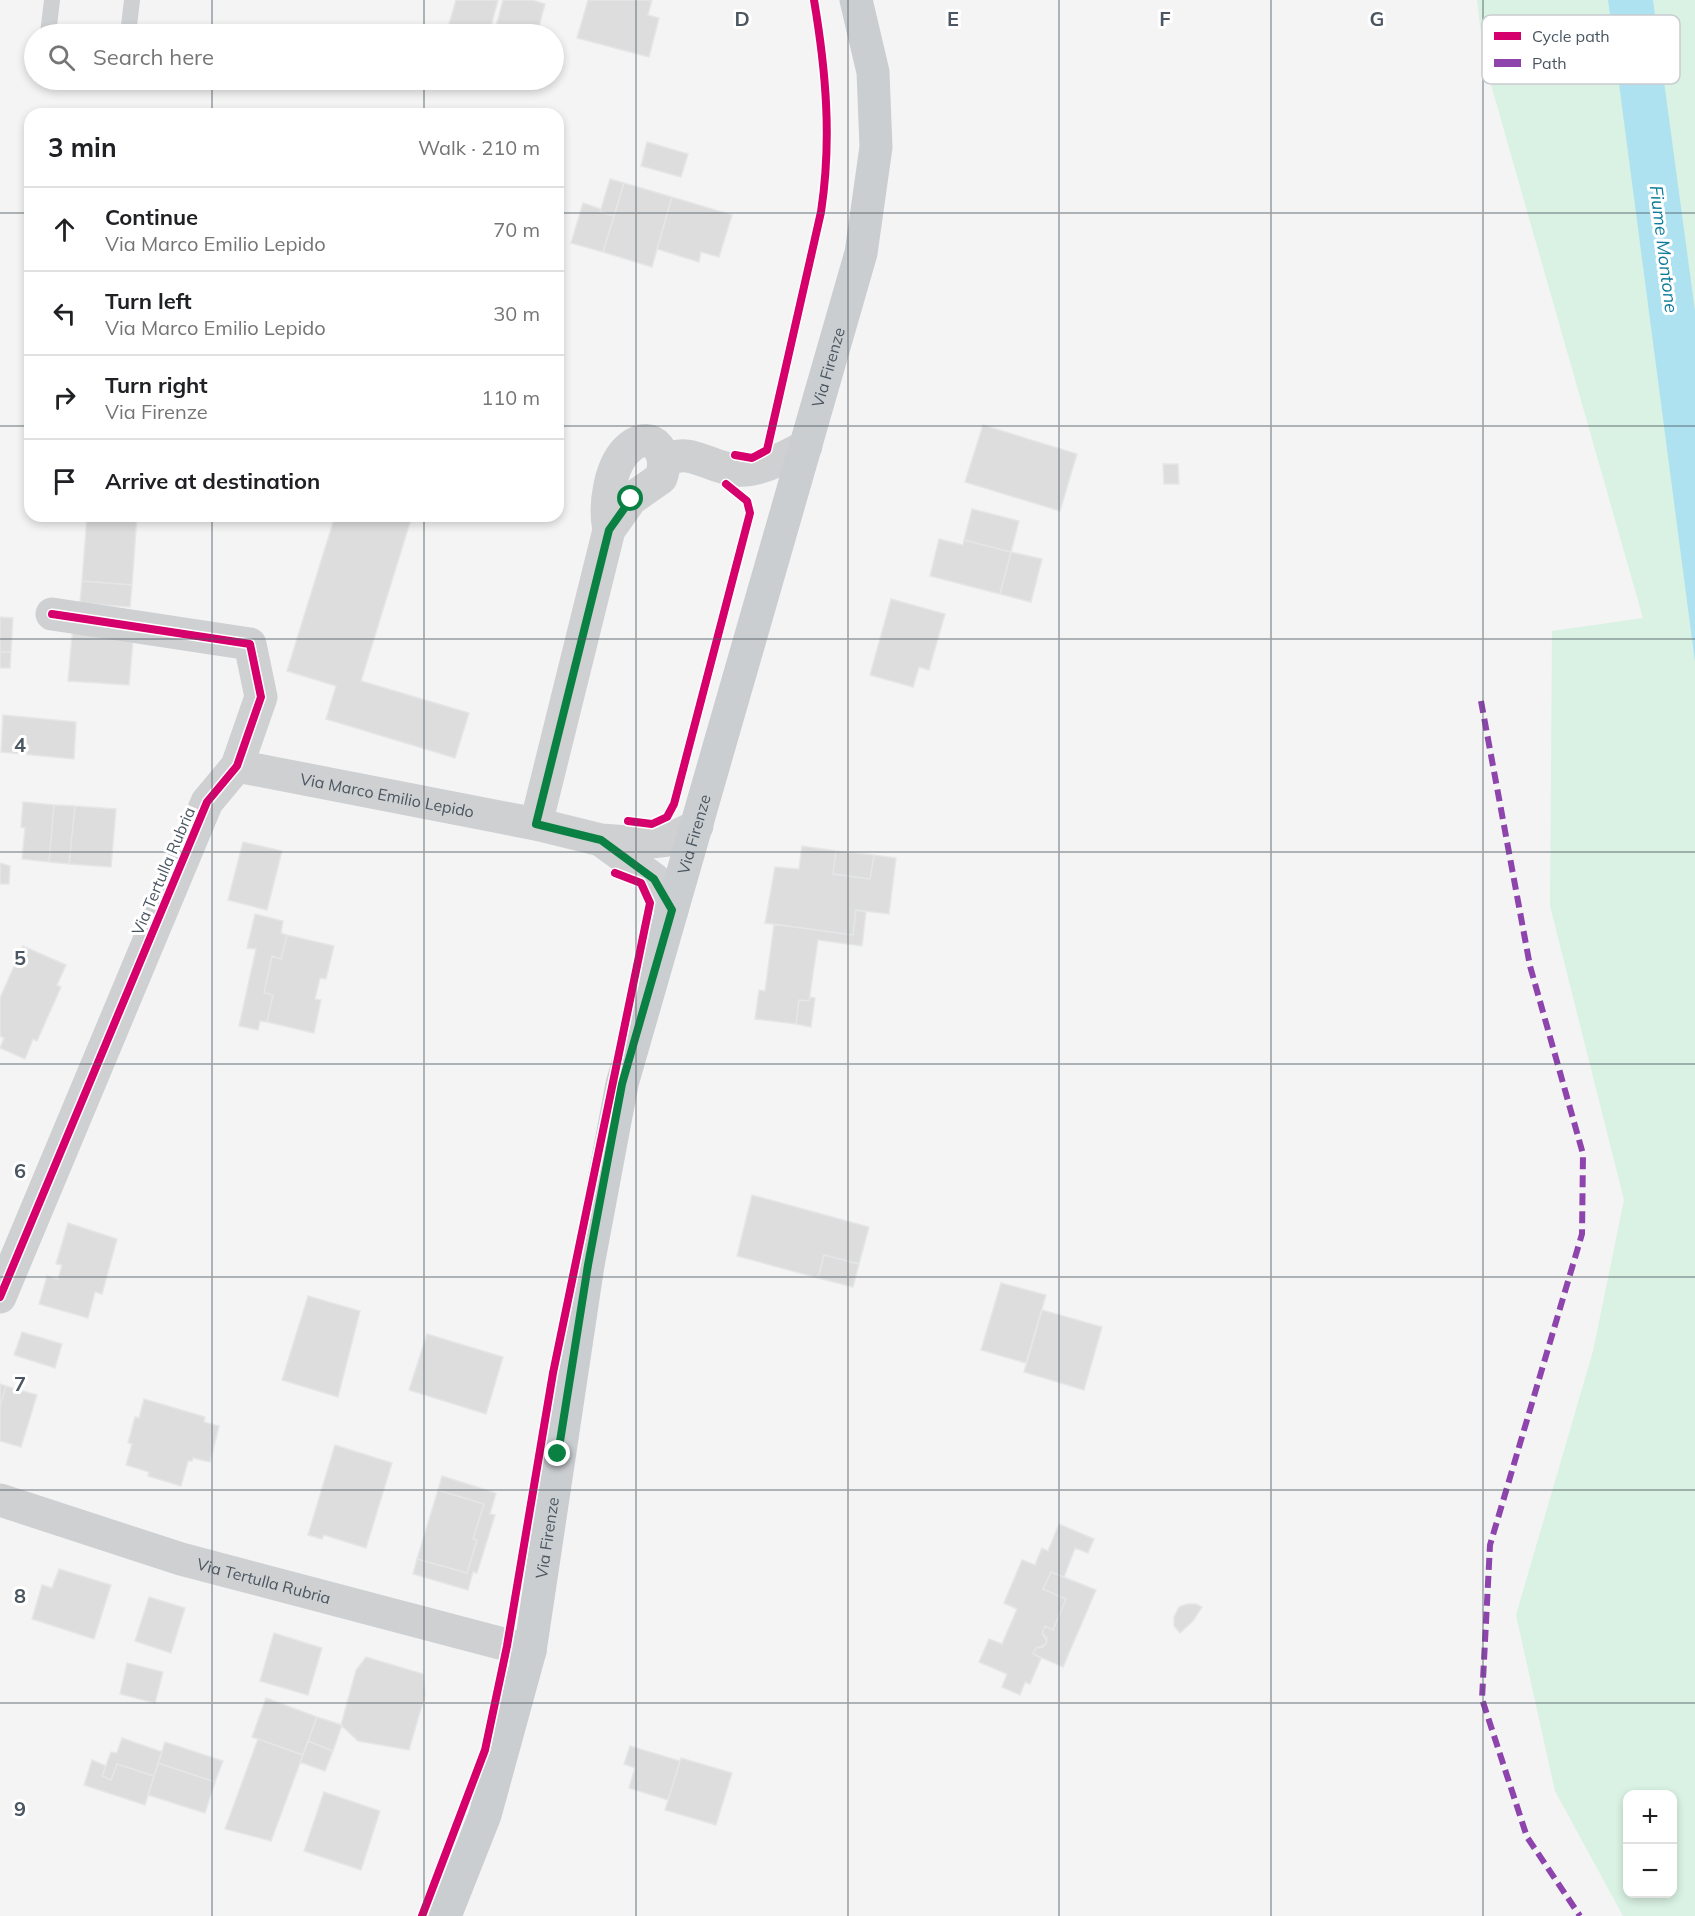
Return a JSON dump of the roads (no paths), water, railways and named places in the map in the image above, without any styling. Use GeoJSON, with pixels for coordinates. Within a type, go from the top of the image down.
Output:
{"type":"FeatureCollection","features":[{"type":"Feature","properties":{"kind":"main road","name":"Via Firenze"},"geometry":{"type":"LineString","coordinates":[[445,1916],[485,1815],[530,1651],[586,1277],[618,1107],[672,910],[861,254],[876,147],[873,72],[856,0]]}},
{"type":"Feature","properties":{"kind":"street"},"geometry":{"type":"LineString","coordinates":[[536,824],[609,530],[631,499],[661,478],[665,461],[684,454],[737,470],[764,465],[806,446]]}},
{"type":"Feature","properties":{"kind":"street","name":"Via Tertulla Rubria"},"geometry":{"type":"LineString","coordinates":[[0,1297],[207,802],[237,766],[261,697],[250,644],[52,614]]}},
{"type":"Feature","properties":{"kind":"street","name":"Via Marco Emilio Lepido"},"geometry":{"type":"LineString","coordinates":[[237,766],[536,824],[601,840],[642,843],[668,840],[697,826]]}},
{"type":"Feature","properties":{"kind":"street","name":"Via Marco Emilio Lepido"},"geometry":{"type":"LineString","coordinates":[[601,840],[654,879],[672,910]]}},
{"type":"Feature","properties":{"kind":"street","name":"Via Tertulla Rubria"},"geometry":{"type":"LineString","coordinates":[[0,1500],[181,1559],[530,1651]]}},
{"type":"Feature","properties":{"kind":"lane"},"geometry":{"type":"LineString","coordinates":[[49,24],[52,0]]}},
{"type":"Feature","properties":{"kind":"lane"},"geometry":{"type":"LineString","coordinates":[[129,24],[132,0]]}},
{"type":"Feature","properties":{"kind":"water"},"geometry":{"type":"Polygon","coordinates":[[[1608,0],[1653,0],[1655,15],[1610,15],[1608,0]]]}},
{"type":"Feature","properties":{"kind":"water","name":"Fiume Montone"},"geometry":{"type":"Polygon","coordinates":[[[1619,84],[1664,84],[1695,311],[1695,662],[1619,84]]]}}]}
